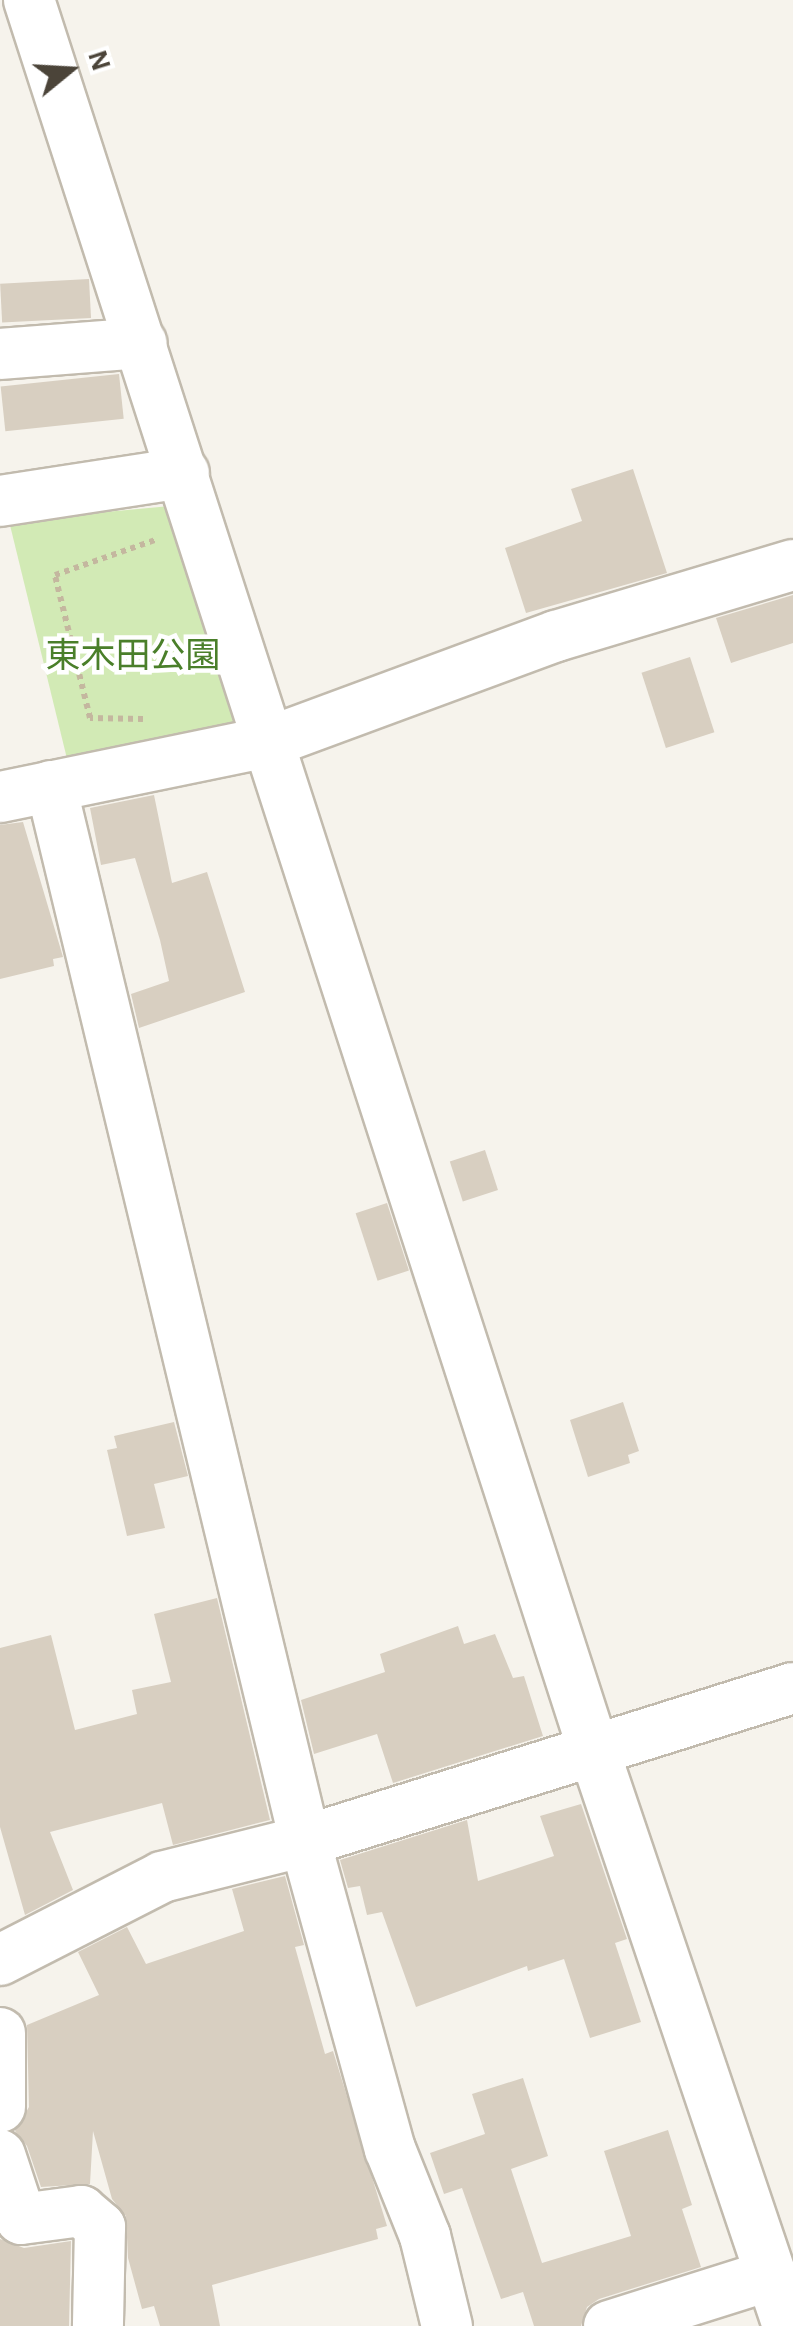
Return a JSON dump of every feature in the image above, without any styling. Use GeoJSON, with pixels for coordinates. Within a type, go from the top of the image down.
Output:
{"type":"FeatureCollection","features":[{"type":"Feature","properties":{"kind":"street"},"geometry":{"type":"LineString","coordinates":[[28,0],[272,741],[595,1754],[788,2326]]}},
{"type":"Feature","properties":{"kind":"street"},"geometry":{"type":"LineString","coordinates":[[0,354],[142,343]]}},
{"type":"Feature","properties":{"kind":"street"},"geometry":{"type":"LineString","coordinates":[[0,501],[190,491]]}},
{"type":"Feature","properties":{"kind":"street"},"geometry":{"type":"LineString","coordinates":[[0,797],[272,741],[556,636],[793,566]]}},
{"type":"Feature","properties":{"kind":"street"},"geometry":{"type":"LineString","coordinates":[[51,786],[305,1841],[390,2149],[425,2236],[447,2326]]}},
{"type":"Feature","properties":{"kind":"street"},"geometry":{"type":"LineString","coordinates":[[0,1960],[162,1877],[305,1841],[595,1754],[793,1688]]}},
{"type":"Feature","properties":{"kind":"street"},"geometry":{"type":"LineString","coordinates":[[0,2033],[0,2107]]}},
{"type":"Feature","properties":{"kind":"street"},"geometry":{"type":"LineString","coordinates":[[0,2155],[22,2219],[80,2211],[100,2228],[98,2326]]}},
{"type":"Feature","properties":{"kind":"street"},"geometry":{"type":"LineString","coordinates":[[608,2326],[771,2276]]}},
{"type":"Feature","properties":{"kind":"path"},"geometry":{"type":"LineString","coordinates":[[161,719],[90,718],[54,574],[160,538],[190,491]]}},
{"type":"Feature","properties":{"kind":"green space","name":"東木田公園"},"geometry":{"type":"Polygon","coordinates":[[[181,505],[244,722],[70,771],[9,521],[181,505]]]}},
{"type":"Feature","properties":{"kind":"building"},"geometry":{"type":"Polygon","coordinates":[[[89,279],[91,318],[2,323],[0,284],[89,279]]]}},
{"type":"Feature","properties":{"kind":"building"},"geometry":{"type":"Polygon","coordinates":[[[119,374],[124,419],[5,431],[1,386],[119,374]]]}},
{"type":"Feature","properties":{"kind":"building"},"geometry":{"type":"Polygon","coordinates":[[[633,469],[667,573],[526,613],[505,548],[582,521],[571,489],[633,469]]]}},
{"type":"Feature","properties":{"kind":"building"},"geometry":{"type":"Polygon","coordinates":[[[793,595],[793,643],[731,663],[716,618],[793,595]]]}},
{"type":"Feature","properties":{"kind":"building"},"geometry":{"type":"Polygon","coordinates":[[[690,657],[714,732],[666,748],[641,673],[690,657]]]}},
{"type":"Feature","properties":{"kind":"building"},"geometry":{"type":"Polygon","coordinates":[[[154,795],[172,883],[207,872],[245,992],[139,1028],[131,994],[169,981],[160,940],[135,858],[101,865],[90,808],[154,795]]]}},
{"type":"Feature","properties":{"kind":"building"},"geometry":{"type":"Polygon","coordinates":[[[23,822],[63,957],[53,959],[54,966],[0,979],[0,825],[23,822]]]}},
{"type":"Feature","properties":{"kind":"building"},"geometry":{"type":"Polygon","coordinates":[[[485,1150],[498,1190],[463,1201],[450,1161],[485,1150]]]}},
{"type":"Feature","properties":{"kind":"building"},"geometry":{"type":"Polygon","coordinates":[[[387,1203],[409,1271],[378,1281],[356,1213],[387,1203]]]}},
{"type":"Feature","properties":{"kind":"building"},"geometry":{"type":"Polygon","coordinates":[[[623,1402],[639,1451],[628,1455],[630,1463],[588,1477],[570,1420],[623,1402]]]}},
{"type":"Feature","properties":{"kind":"building"},"geometry":{"type":"Polygon","coordinates":[[[174,1422],[188,1476],[154,1484],[165,1528],[127,1536],[107,1450],[117,1448],[114,1436],[174,1422]]]}},
{"type":"Feature","properties":{"kind":"building"},"geometry":{"type":"Polygon","coordinates":[[[217,1598],[270,1820],[173,1845],[162,1803],[50,1832],[73,1890],[25,1915],[0,1827],[0,1648],[51,1635],[75,1730],[137,1714],[132,1690],[171,1682],[154,1614],[217,1598]]]}},
{"type":"Feature","properties":{"kind":"building"},"geometry":{"type":"Polygon","coordinates":[[[458,1626],[464,1644],[495,1634],[513,1678],[524,1676],[543,1736],[393,1783],[377,1734],[314,1754],[301,1700],[385,1672],[380,1654],[458,1626]]]}},
{"type":"Feature","properties":{"kind":"building"},"geometry":{"type":"Polygon","coordinates":[[[581,1804],[627,1939],[615,1943],[641,2022],[590,2038],[564,1959],[528,1971],[527,1966],[416,2007],[382,1912],[367,1915],[360,1886],[348,1888],[340,1860],[467,1820],[478,1881],[554,1856],[540,1816],[581,1804]]]}},
{"type":"Feature","properties":{"kind":"building"},"geometry":{"type":"Polygon","coordinates":[[[285,1876],[304,1945],[295,1947],[325,2054],[333,2051],[387,2226],[376,2229],[378,2239],[212,2285],[220,2326],[160,2326],[154,2306],[142,2309],[128,2258],[126,2216],[112,2199],[93,2131],[90,2184],[41,2187],[27,2146],[15,2131],[29,2107],[27,2025],[99,1995],[78,1952],[127,1927],[146,1964],[244,1931],[232,1889],[285,1876]]]}},
{"type":"Feature","properties":{"kind":"building"},"geometry":{"type":"Polygon","coordinates":[[[523,2078],[548,2156],[511,2169],[542,2263],[631,2236],[604,2151],[668,2130],[692,2205],[682,2209],[701,2267],[599,2299],[587,2307],[581,2326],[534,2326],[523,2292],[501,2299],[462,2188],[444,2194],[430,2153],[485,2134],[472,2094],[523,2078]]]}},
{"type":"Feature","properties":{"kind":"building"},"geometry":{"type":"Polygon","coordinates":[[[0,2239],[24,2248],[71,2241],[69,2326],[0,2326],[0,2239]]]}}]}
